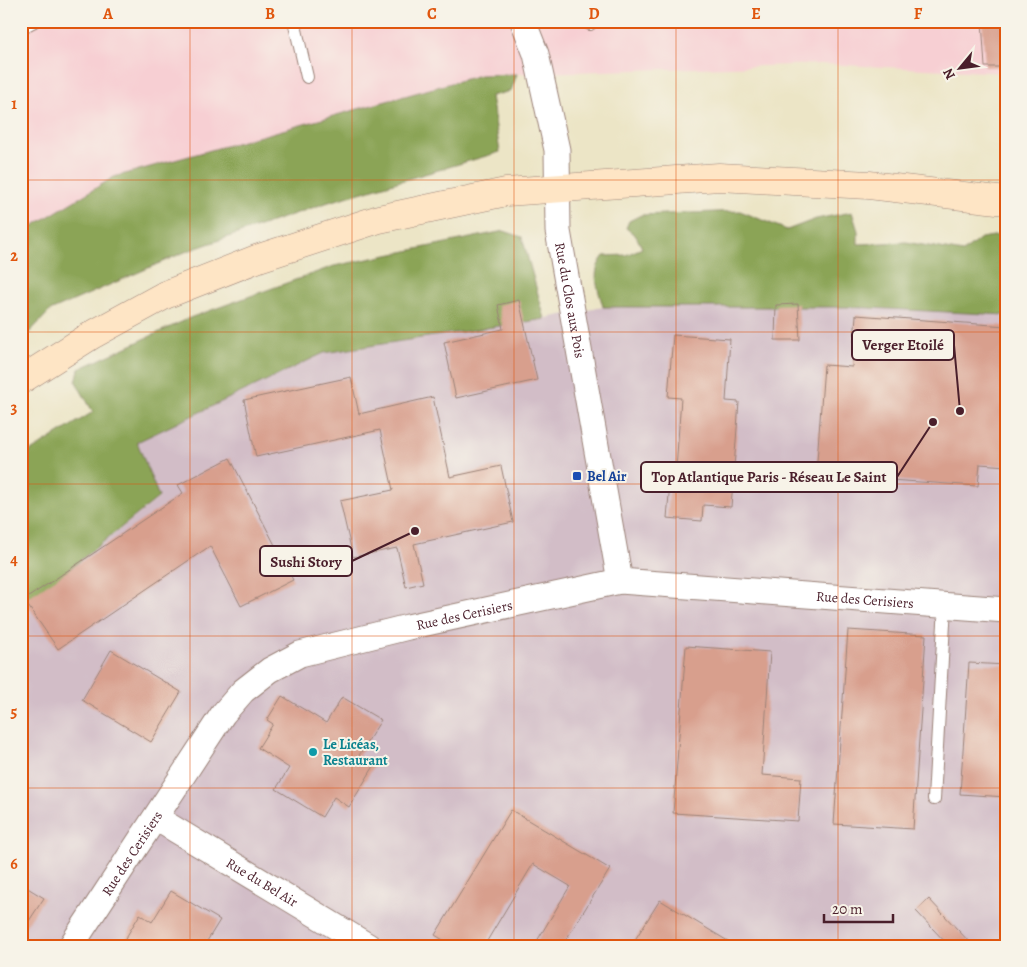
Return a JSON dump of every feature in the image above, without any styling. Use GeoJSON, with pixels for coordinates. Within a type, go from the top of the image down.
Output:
{"type":"FeatureCollection","features":[{"type":"Feature","properties":{"kind":"main road"},"geometry":{"type":"LineString","coordinates":[[21,380],[92,335],[165,295],[259,258],[379,220],[506,192],[719,177],[869,185],[1006,200]]}},
{"type":"Feature","properties":{"kind":"street","name":"Rue du Clos aux Pois"},"geometry":{"type":"LineString","coordinates":[[524,21],[536,54],[557,150],[558,231],[620,581]]}},
{"type":"Feature","properties":{"kind":"street","name":"Rue des Cerisiers"},"geometry":{"type":"LineString","coordinates":[[71,946],[223,714],[243,691],[270,670],[300,654],[380,634],[620,581],[1006,610]]}},
{"type":"Feature","properties":{"kind":"street","name":"Rue du Bel Air"},"geometry":{"type":"LineString","coordinates":[[156,818],[368,946]]}},
{"type":"Feature","properties":{"kind":"lane"},"geometry":{"type":"LineString","coordinates":[[21,28],[34,21]]}},
{"type":"Feature","properties":{"kind":"lane"},"geometry":{"type":"LineString","coordinates":[[294,21],[307,77]]}},
{"type":"Feature","properties":{"kind":"lane"},"geometry":{"type":"LineString","coordinates":[[934,799],[944,606]]}},
{"type":"Feature","properties":{"kind":"shaded area"},"geometry":{"type":"Polygon","coordinates":[[[21,21],[1006,21],[1006,73],[822,64],[480,75],[114,177],[21,233],[21,21]]]}},
{"type":"Feature","properties":{"kind":"shaded area"},"geometry":{"type":"Polygon","coordinates":[[[603,307],[850,307],[1006,315],[1006,946],[21,946],[21,608],[159,498],[137,442],[324,353],[526,322],[603,307]]]}},
{"type":"Feature","properties":{"kind":"green space"},"geometry":{"type":"Polygon","coordinates":[[[517,74],[511,91],[491,96],[500,152],[329,202],[185,252],[50,311],[21,341],[21,233],[114,177],[480,75],[517,74]]]}},
{"type":"Feature","properties":{"kind":"green space"},"geometry":{"type":"Polygon","coordinates":[[[740,211],[787,230],[816,219],[852,212],[858,231],[858,244],[906,242],[963,252],[981,238],[1006,234],[1006,315],[850,307],[603,307],[596,280],[597,268],[600,262],[604,256],[626,255],[642,248],[636,236],[626,228],[629,221],[641,215],[740,211]]]}},
{"type":"Feature","properties":{"kind":"green space"},"geometry":{"type":"Polygon","coordinates":[[[504,231],[522,237],[545,319],[324,353],[137,442],[159,497],[21,608],[21,457],[93,412],[76,382],[79,369],[192,317],[334,266],[504,231]]]}},
{"type":"Feature","properties":{"kind":"building"},"geometry":{"type":"Polygon","coordinates":[[[982,21],[1006,21],[1006,67],[985,67],[982,21]]]}},
{"type":"Feature","properties":{"kind":"building"},"geometry":{"type":"Polygon","coordinates":[[[519,300],[537,380],[456,398],[444,342],[503,329],[498,305],[519,300]]]}},
{"type":"Feature","properties":{"kind":"building"},"geometry":{"type":"Polygon","coordinates":[[[798,304],[800,340],[775,340],[776,305],[798,304]]]}},
{"type":"Feature","properties":{"kind":"building"},"geometry":{"type":"Polygon","coordinates":[[[856,315],[1006,326],[1006,466],[980,464],[978,486],[816,475],[824,365],[852,367],[856,315]]]}},
{"type":"Feature","properties":{"kind":"building"},"geometry":{"type":"Polygon","coordinates":[[[673,335],[730,339],[726,401],[739,402],[731,507],[703,505],[702,521],[667,518],[670,483],[675,483],[681,398],[668,397],[673,335]]]}},
{"type":"Feature","properties":{"kind":"building"},"geometry":{"type":"Polygon","coordinates":[[[351,377],[359,414],[433,397],[450,477],[501,466],[513,522],[414,544],[423,583],[406,587],[397,548],[353,557],[340,501],[393,490],[380,430],[256,457],[244,400],[351,377]]]}},
{"type":"Feature","properties":{"kind":"building"},"geometry":{"type":"Polygon","coordinates":[[[230,458],[293,580],[241,606],[210,546],[58,649],[24,600],[183,493],[178,485],[230,458]]]}},
{"type":"Feature","properties":{"kind":"building"},"geometry":{"type":"Polygon","coordinates":[[[848,630],[926,635],[913,829],[834,824],[848,630]]]}},
{"type":"Feature","properties":{"kind":"building"},"geometry":{"type":"Polygon","coordinates":[[[686,646],[770,652],[762,775],[801,778],[798,821],[673,813],[686,646]]]}},
{"type":"Feature","properties":{"kind":"building"},"geometry":{"type":"Polygon","coordinates":[[[111,650],[181,692],[151,742],[82,700],[111,650]]]}},
{"type":"Feature","properties":{"kind":"building"},"geometry":{"type":"Polygon","coordinates":[[[969,663],[1006,665],[1006,797],[960,794],[969,663]]]}},
{"type":"Feature","properties":{"kind":"building","name":"Le Licéas, Restaurant"},"geometry":{"type":"Polygon","coordinates":[[[282,696],[326,723],[342,697],[381,720],[358,757],[374,766],[349,807],[334,797],[322,817],[276,789],[289,768],[258,748],[273,724],[267,720],[282,696]]]}},
{"type":"Feature","properties":{"kind":"building"},"geometry":{"type":"Polygon","coordinates":[[[511,810],[610,869],[562,946],[534,946],[570,886],[533,864],[484,946],[453,946],[435,935],[511,810]]]}},
{"type":"Feature","properties":{"kind":"building"},"geometry":{"type":"Polygon","coordinates":[[[21,884],[44,898],[21,933],[21,884]]]}},
{"type":"Feature","properties":{"kind":"building"},"geometry":{"type":"Polygon","coordinates":[[[171,891],[220,920],[204,946],[121,946],[140,914],[152,922],[171,891]]]}},
{"type":"Feature","properties":{"kind":"building"},"geometry":{"type":"Polygon","coordinates":[[[929,899],[973,946],[949,946],[916,911],[929,899]]]}},
{"type":"Feature","properties":{"kind":"building"},"geometry":{"type":"Polygon","coordinates":[[[660,900],[736,946],[631,946],[660,900]]]}},
{"type":"Feature","properties":{"kind":"place","name":"Verger Etoilé"},"geometry":{"type":"Point","coordinates":[960,411]}},
{"type":"Feature","properties":{"kind":"place","name":"Top Atlantique Paris - Réseau Le Saint"},"geometry":{"type":"Point","coordinates":[933,422]}},
{"type":"Feature","properties":{"kind":"place","name":"Bel Air"},"geometry":{"type":"Point","coordinates":[577,476]}},
{"type":"Feature","properties":{"kind":"place","name":"Sushi Story"},"geometry":{"type":"Point","coordinates":[415,531]}},
{"type":"Feature","properties":{"kind":"place","name":"Le Licéas, Restaurant"},"geometry":{"type":"Point","coordinates":[313,752]}}]}
